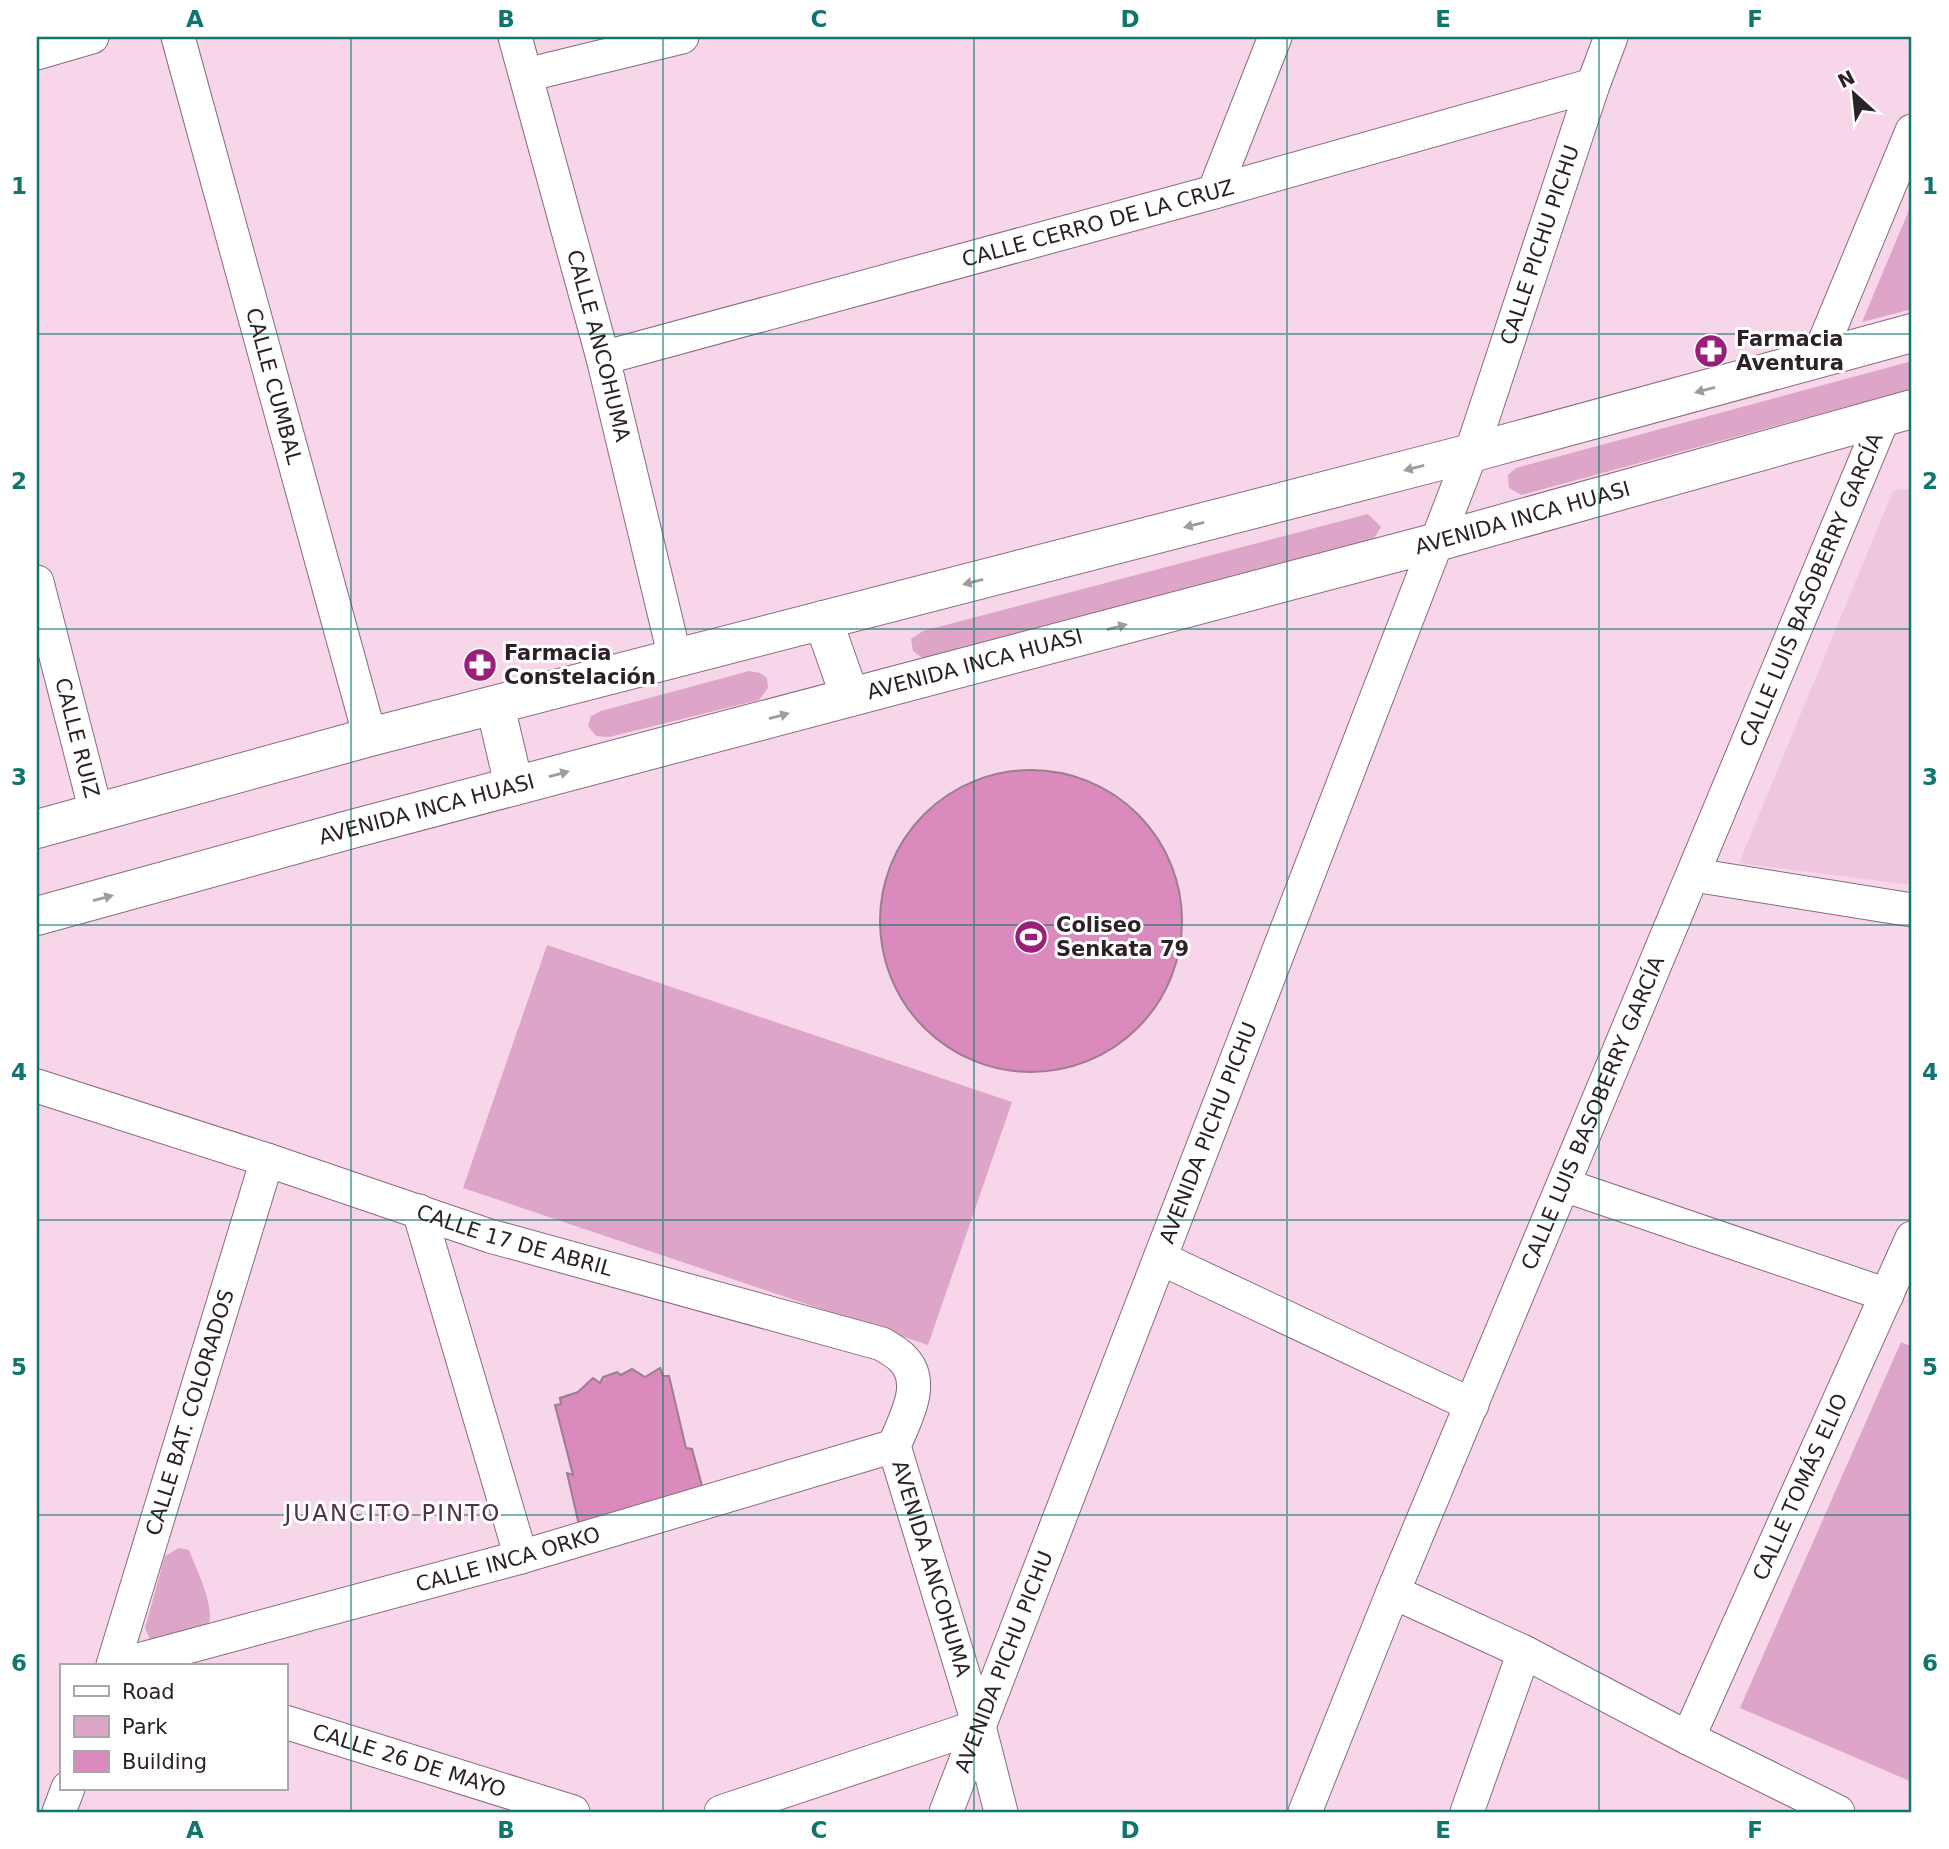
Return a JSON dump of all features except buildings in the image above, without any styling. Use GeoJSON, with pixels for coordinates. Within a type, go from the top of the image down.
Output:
{"type":"FeatureCollection","features":[{"type":"Feature","properties":{"kind":"street"},"geometry":{"type":"LineString","coordinates":[[37,53],[92,37]]}},
{"type":"Feature","properties":{"kind":"street","name":"CALLE CUMBAL"},"geometry":{"type":"LineString","coordinates":[[178,37],[370,737]]}},
{"type":"Feature","properties":{"kind":"street","name":"CALLE ANCOHUMA"},"geometry":{"type":"LineString","coordinates":[[515,37],[603,358],[675,658]]}},
{"type":"Feature","properties":{"kind":"street"},"geometry":{"type":"LineString","coordinates":[[526,75],[682,37]]}},
{"type":"Feature","properties":{"kind":"street"},"geometry":{"type":"LineString","coordinates":[[1214,192],[1275,37]]}},
{"type":"Feature","properties":{"kind":"street","name":"CALLE PICHU PICHU"},"geometry":{"type":"LineString","coordinates":[[1471,453],[1611,37]]}},
{"type":"Feature","properties":{"kind":"street","name":"CALLE CERRO DE LA CRUZ"},"geometry":{"type":"LineString","coordinates":[[603,358],[1214,192],[1593,85]]}},
{"type":"Feature","properties":{"kind":"street"},"geometry":{"type":"LineString","coordinates":[[1817,360],[1912,131]]}},
{"type":"Feature","properties":{"kind":"street"},"geometry":{"type":"LineString","coordinates":[[37,829],[370,737],[1471,453],[1912,333]]}},
{"type":"Feature","properties":{"kind":"street","name":"AVENIDA INCA HUASI"},"geometry":{"type":"LineString","coordinates":[[37,916],[514,786],[1437,542],[1898,413]]}},
{"type":"Feature","properties":{"kind":"street","name":"CALLE LUIS BASOBERRY GARCÍA"},"geometry":{"type":"LineString","coordinates":[[1305,1812],[1393,1592],[1694,875],[1898,413]]}},
{"type":"Feature","properties":{"kind":"street","name":"AVENIDA PICHU PICHU"},"geometry":{"type":"LineString","coordinates":[[946,1812],[1471,453]]}},
{"type":"Feature","properties":{"kind":"street","name":"CALLE RUIZ"},"geometry":{"type":"LineString","coordinates":[[37,582],[96,812]]}},
{"type":"Feature","properties":{"kind":"street"},"geometry":{"type":"LineString","coordinates":[[823,620],[850,697]]}},
{"type":"Feature","properties":{"kind":"street"},"geometry":{"type":"LineString","coordinates":[[495,705],[514,786]]}},
{"type":"Feature","properties":{"kind":"street"},"geometry":{"type":"LineString","coordinates":[[1694,875],[1912,910]]}},
{"type":"Feature","properties":{"kind":"street","name":"CALLE 17 DE ABRIL"},"geometry":{"type":"LineString","coordinates":[[37,1086],[490,1236],[882,1344],[903,1358],[913,1375],[914,1396],[894,1446]]}},
{"type":"Feature","properties":{"kind":"street","name":"CALLE BAT. COLORADOS"},"geometry":{"type":"LineString","coordinates":[[113,1664],[267,1160]]}},
{"type":"Feature","properties":{"kind":"street"},"geometry":{"type":"LineString","coordinates":[[1564,1185],[1887,1295]]}},
{"type":"Feature","properties":{"kind":"street"},"geometry":{"type":"LineString","coordinates":[[419,1211],[521,1557]]}},
{"type":"Feature","properties":{"kind":"street","name":"CALLE TOMÁS ELIO"},"geometry":{"type":"LineString","coordinates":[[1688,1738],[1912,1238]]}},
{"type":"Feature","properties":{"kind":"street"},"geometry":{"type":"LineString","coordinates":[[1160,1258],[1472,1405]]}},
{"type":"Feature","properties":{"kind":"street","name":"CALLE INCA ORKO"},"geometry":{"type":"LineString","coordinates":[[124,1664],[521,1557],[894,1446]]}},
{"type":"Feature","properties":{"kind":"street","name":"AVENIDA ANCOHUMA"},"geometry":{"type":"LineString","coordinates":[[894,1446],[979,1726],[1001,1812]]}},
{"type":"Feature","properties":{"kind":"street"},"geometry":{"type":"LineString","coordinates":[[1393,1592],[1524,1652],[1688,1738],[1790,1801],[1838,1812]]}},
{"type":"Feature","properties":{"kind":"street"},"geometry":{"type":"LineString","coordinates":[[1467,1812],[1524,1652]]}},
{"type":"Feature","properties":{"kind":"street","name":"CALLE 26 DE MAYO"},"geometry":{"type":"LineString","coordinates":[[287,1723],[573,1812]]}},
{"type":"Feature","properties":{"kind":"street"},"geometry":{"type":"LineString","coordinates":[[721,1812],[979,1726]]}},
{"type":"Feature","properties":{"kind":"street"},"geometry":{"type":"LineString","coordinates":[[59,1812],[67,1790]]}},
{"type":"Feature","properties":{"kind":"shaded area"},"geometry":{"type":"Polygon","coordinates":[[[1912,488],[1912,885],[1739,863],[1893,491],[1912,488]]]}},
{"type":"Feature","properties":{"kind":"green space"},"geometry":{"type":"Polygon","coordinates":[[[1912,203],[1912,309],[1862,322],[1912,203]]]}},
{"type":"Feature","properties":{"kind":"green space"},"geometry":{"type":"Polygon","coordinates":[[[1912,361],[1912,389],[1521,495],[1509,488],[1508,475],[1516,468],[1912,361]]]}},
{"type":"Feature","properties":{"kind":"green space"},"geometry":{"type":"Polygon","coordinates":[[[1368,514],[1381,527],[1373,540],[929,663],[913,651],[911,639],[923,631],[1368,514]]]}},
{"type":"Feature","properties":{"kind":"green space"},"geometry":{"type":"Polygon","coordinates":[[[749,671],[760,673],[767,678],[768,688],[759,700],[609,737],[596,736],[588,726],[591,716],[601,711],[749,671]]]}},
{"type":"Feature","properties":{"kind":"green space"},"geometry":{"type":"Polygon","coordinates":[[[547,945],[1012,1102],[928,1345],[463,1188],[547,945]]]}},
{"type":"Feature","properties":{"kind":"green space"},"geometry":{"type":"Polygon","coordinates":[[[1901,1342],[1912,1347],[1912,1782],[1740,1708],[1901,1342]]]}},
{"type":"Feature","properties":{"kind":"green space"},"geometry":{"type":"Polygon","coordinates":[[[179,1548],[189,1550],[205,1590],[210,1621],[207,1629],[164,1642],[150,1639],[145,1628],[165,1556],[179,1548]]]}},
{"type":"Feature","properties":{"kind":"place","name":"Farmacia Aventura"},"geometry":{"type":"Point","coordinates":[1711,351]}},
{"type":"Feature","properties":{"kind":"place","name":"Farmacia Constelación"},"geometry":{"type":"Point","coordinates":[480,665]}},
{"type":"Feature","properties":{"kind":"place","name":"Coliseo Senkata 79"},"geometry":{"type":"Point","coordinates":[1031,937]}},
{"type":"Feature","properties":{"kind":"district","name":"JUANCITO PINTO"},"geometry":{"type":"Point","coordinates":[393,1513]}}]}
